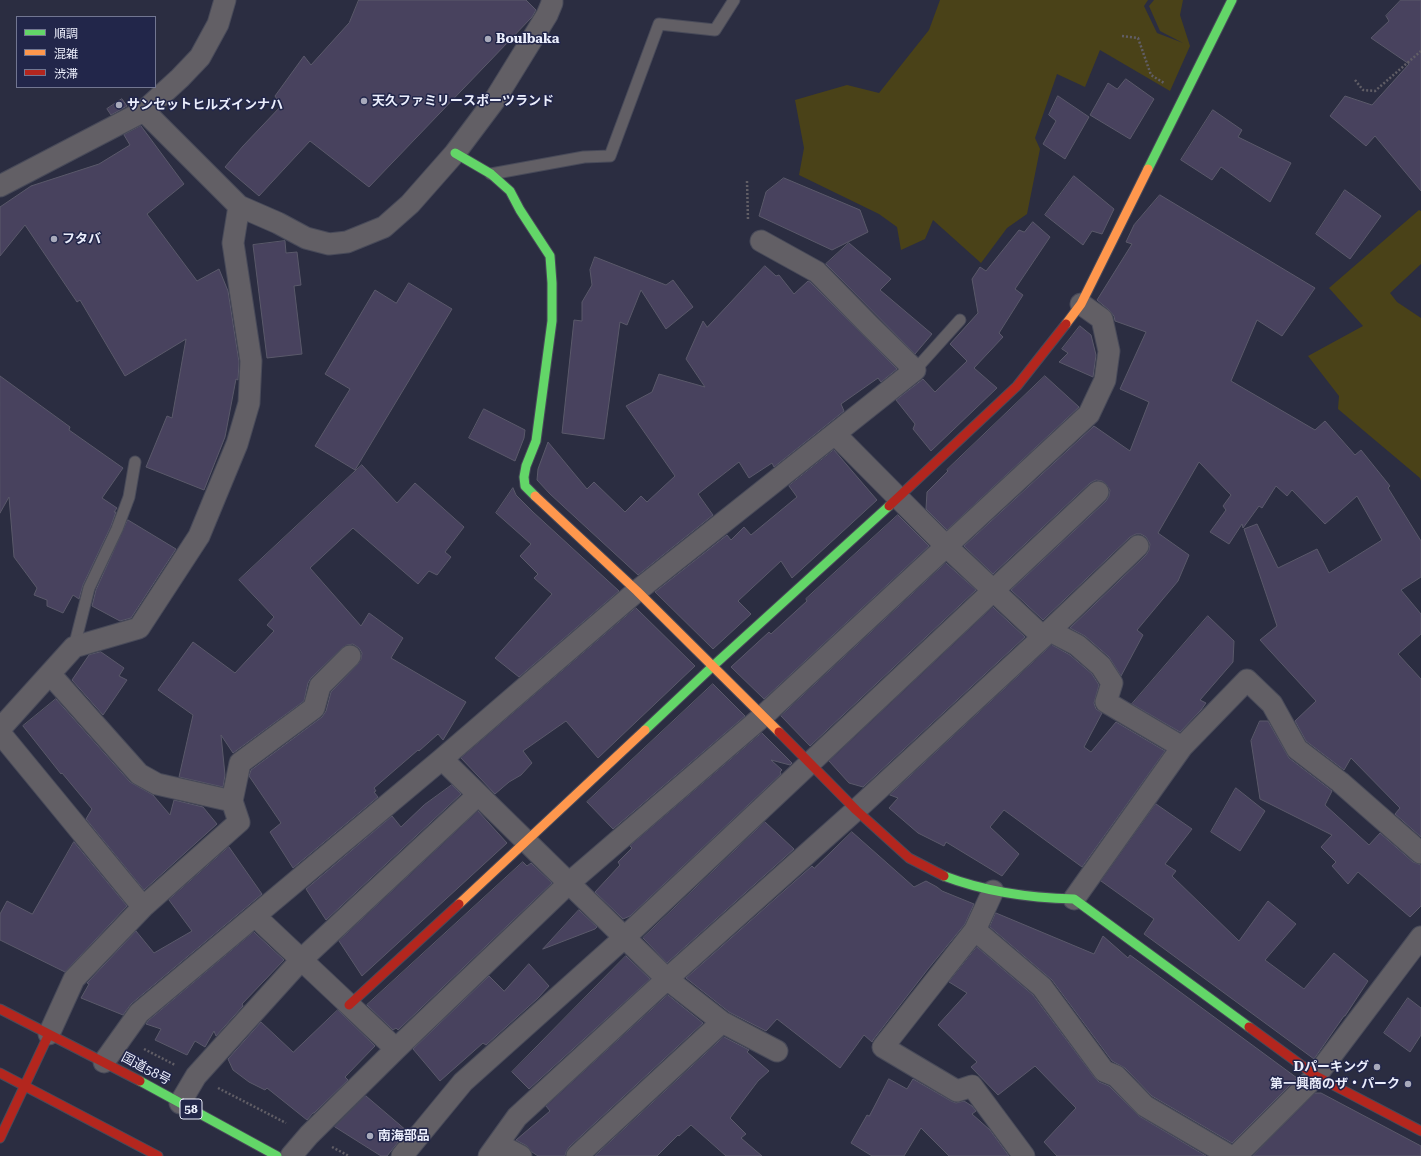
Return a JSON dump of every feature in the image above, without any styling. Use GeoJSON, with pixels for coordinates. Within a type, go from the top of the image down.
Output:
{"type":"FeatureCollection","features":[{"type":"Feature","properties":{"kind":"main road"},"geometry":{"type":"LineString","coordinates":[[349,1005],[527,842],[713,666],[899,498],[1017,386],[1081,304],[1232,0]]}},
{"type":"Feature","properties":{"kind":"main road"},"geometry":{"type":"LineString","coordinates":[[455,153],[491,174],[510,192],[550,256],[552,320],[536,441],[526,466],[524,477],[525,486],[541,503],[637,591],[856,810],[884,837],[909,858],[936,873],[965,884],[993,891],[1044,898],[1074,899],[1316,1076],[1421,1131]]}},
{"type":"Feature","properties":{"kind":"main road","name":"国道58号"},"geometry":{"type":"LineString","coordinates":[[0,1009],[104,1062],[278,1156]]}},
{"type":"Feature","properties":{"kind":"main road"},"geometry":{"type":"LineString","coordinates":[[0,1138],[49,1034]]}},
{"type":"Feature","properties":{"kind":"main road"},"geometry":{"type":"LineString","coordinates":[[0,1072],[158,1156]]}},
{"type":"Feature","properties":{"kind":"street"},"geometry":{"type":"LineString","coordinates":[[0,186],[144,111],[180,78],[200,57],[218,24],[225,0]]}},
{"type":"Feature","properties":{"kind":"street"},"geometry":{"type":"LineString","coordinates":[[144,111],[239,206],[278,223],[306,238],[329,244],[347,242],[384,227],[410,204],[455,153],[494,101],[547,15],[552,0]]}},
{"type":"Feature","properties":{"kind":"street"},"geometry":{"type":"LineString","coordinates":[[0,729],[74,647],[139,628],[199,536],[237,444],[249,403],[251,361],[233,243],[239,206]]}},
{"type":"Feature","properties":{"kind":"street"},"geometry":{"type":"LineString","coordinates":[[104,1062],[139,1013],[442,759],[637,591],[915,370],[817,272],[761,241]]}},
{"type":"Feature","properties":{"kind":"street"},"geometry":{"type":"LineString","coordinates":[[291,1156],[309,1135],[396,1049],[569,883],[763,716],[1089,414],[1105,380],[1109,351],[1102,319],[1081,304]]}},
{"type":"Feature","properties":{"kind":"street"},"geometry":{"type":"LineString","coordinates":[[835,434],[946,546],[993,591],[1046,634],[1077,645],[1101,666],[1112,683],[1106,702],[1182,747]]}},
{"type":"Feature","properties":{"kind":"street"},"geometry":{"type":"LineString","coordinates":[[402,1156],[463,1082],[625,937],[1098,492]]}},
{"type":"Feature","properties":{"kind":"street"},"geometry":{"type":"LineString","coordinates":[[521,1156],[494,1150],[518,1116],[667,979],[856,810],[1046,634],[1138,546]]}},
{"type":"Feature","properties":{"kind":"street"},"geometry":{"type":"LineString","coordinates":[[49,1034],[74,979],[143,907],[239,822],[232,802],[240,763],[314,708],[320,686],[350,656]]}},
{"type":"Feature","properties":{"kind":"street"},"geometry":{"type":"LineString","coordinates":[[50,674],[139,774],[157,784],[232,802]]}},
{"type":"Feature","properties":{"kind":"street"},"geometry":{"type":"LineString","coordinates":[[1074,899],[1182,747],[1247,680],[1272,704],[1297,749],[1340,782],[1421,852]]}},
{"type":"Feature","properties":{"kind":"street"},"geometry":{"type":"LineString","coordinates":[[0,733],[143,907]]}},
{"type":"Feature","properties":{"kind":"street"},"geometry":{"type":"LineString","coordinates":[[442,759],[667,979],[722,1022],[777,1051]]}},
{"type":"Feature","properties":{"kind":"street"},"geometry":{"type":"LineString","coordinates":[[180,1103],[196,1076],[301,960],[478,795]]}},
{"type":"Feature","properties":{"kind":"street"},"geometry":{"type":"LineString","coordinates":[[993,891],[975,930],[883,1047],[957,1091],[972,1086],[1024,1156]]}},
{"type":"Feature","properties":{"kind":"street"},"geometry":{"type":"LineString","coordinates":[[255,916],[396,1049]]}},
{"type":"Feature","properties":{"kind":"street"},"geometry":{"type":"LineString","coordinates":[[975,930],[1042,987],[1104,1071],[1116,1076],[1145,1106],[1230,1156]]}},
{"type":"Feature","properties":{"kind":"street"},"geometry":{"type":"LineString","coordinates":[[1236,1156],[1316,1076],[1421,937]]}},
{"type":"Feature","properties":{"kind":"street"},"geometry":{"type":"LineString","coordinates":[[578,1156],[722,1022]]}},
{"type":"Feature","properties":{"kind":"lane"},"geometry":{"type":"LineString","coordinates":[[491,174],[584,157],[610,156],[659,24],[715,30],[734,0]]}},
{"type":"Feature","properties":{"kind":"lane"},"geometry":{"type":"LineString","coordinates":[[915,370],[960,320]]}},
{"type":"Feature","properties":{"kind":"lane"},"geometry":{"type":"LineString","coordinates":[[74,647],[89,588],[117,529],[129,497],[135,462]]}},
{"type":"Feature","properties":{"kind":"path"},"geometry":{"type":"LineString","coordinates":[[1122,36],[1138,38],[1152,76],[1165,84]]}},
{"type":"Feature","properties":{"kind":"path"},"geometry":{"type":"LineString","coordinates":[[1355,80],[1363,90],[1375,92],[1421,51]]}},
{"type":"Feature","properties":{"kind":"path"},"geometry":{"type":"LineString","coordinates":[[747,181],[748,219],[761,241]]}},
{"type":"Feature","properties":{"kind":"path"},"geometry":{"type":"LineString","coordinates":[[326,1144],[349,1156]]}},
{"type":"Feature","properties":{"kind":"shaded area"},"geometry":{"type":"Polygon","coordinates":[[[940,0],[1148,0],[1144,6],[1157,33],[1183,43],[1160,31],[1149,6],[1154,0],[1183,0],[1180,15],[1190,46],[1170,91],[1100,50],[1085,87],[1057,74],[1035,138],[1040,149],[1027,214],[1007,228],[981,263],[933,220],[925,239],[901,250],[897,227],[879,214],[799,175],[804,148],[795,100],[847,85],[879,93],[929,30],[940,0]]]}},
{"type":"Feature","properties":{"kind":"shaded area"},"geometry":{"type":"Polygon","coordinates":[[[1419,210],[1421,211],[1421,264],[1390,293],[1397,302],[1421,318],[1421,481],[1420,478],[1338,409],[1339,396],[1308,356],[1363,326],[1329,288],[1419,210]]]}},
{"type":"Feature","properties":{"kind":"building","name":"天久ファミリースポーツランド"},"geometry":{"type":"Polygon","coordinates":[[[359,0],[526,0],[536,10],[532,17],[369,187],[310,141],[259,196],[225,167],[281,106],[275,96],[304,56],[311,65],[349,23],[359,0]]]}},
{"type":"Feature","properties":{"kind":"building"},"geometry":{"type":"Polygon","coordinates":[[[1401,0],[1421,0],[1421,191],[1375,136],[1366,146],[1330,116],[1345,96],[1372,105],[1409,64],[1371,38],[1389,21],[1386,16],[1401,0]]]}},
{"type":"Feature","properties":{"kind":"building"},"geometry":{"type":"Polygon","coordinates":[[[1126,79],[1154,99],[1130,139],[1090,115],[1108,83],[1117,89],[1126,79]]]}},
{"type":"Feature","properties":{"kind":"building"},"geometry":{"type":"Polygon","coordinates":[[[1058,96],[1089,117],[1065,159],[1043,144],[1056,121],[1049,115],[1058,96]]]}},
{"type":"Feature","properties":{"kind":"building"},"geometry":{"type":"Polygon","coordinates":[[[122,99],[127,106],[111,115],[107,109],[122,99]]]}},
{"type":"Feature","properties":{"kind":"building"},"geometry":{"type":"Polygon","coordinates":[[[1213,110],[1242,130],[1238,137],[1291,163],[1270,202],[1221,167],[1212,180],[1181,160],[1213,110]]]}},
{"type":"Feature","properties":{"kind":"building"},"geometry":{"type":"Polygon","coordinates":[[[141,126],[184,184],[147,214],[197,281],[219,269],[228,291],[239,362],[238,380],[236,379],[225,437],[204,490],[146,467],[167,416],[172,418],[186,339],[125,376],[80,300],[77,302],[25,225],[0,256],[0,207],[31,186],[99,164],[130,145],[124,135],[141,126]]]}},
{"type":"Feature","properties":{"kind":"building"},"geometry":{"type":"Polygon","coordinates":[[[1074,176],[1114,209],[1102,234],[1092,231],[1083,245],[1045,215],[1074,176]]]}},
{"type":"Feature","properties":{"kind":"building"},"geometry":{"type":"Polygon","coordinates":[[[784,178],[860,210],[868,232],[832,250],[759,216],[766,192],[784,178]]]}},
{"type":"Feature","properties":{"kind":"building"},"geometry":{"type":"Polygon","coordinates":[[[1345,190],[1381,216],[1350,259],[1316,234],[1345,190]]]}},
{"type":"Feature","properties":{"kind":"building"},"geometry":{"type":"Polygon","coordinates":[[[1160,195],[1315,288],[1282,336],[1257,320],[1231,381],[1315,430],[1325,421],[1355,455],[1361,450],[1390,486],[1388,488],[1421,541],[1421,577],[1401,590],[1421,614],[1421,634],[1398,654],[1421,679],[1421,837],[1395,814],[1400,808],[1351,758],[1344,770],[1306,741],[1295,721],[1316,701],[1260,640],[1277,626],[1244,529],[1257,524],[1278,568],[1317,549],[1329,573],[1382,540],[1357,496],[1325,524],[1292,490],[1287,496],[1276,486],[1262,508],[1259,506],[1243,528],[1242,524],[1229,544],[1210,532],[1226,510],[1223,506],[1231,495],[1199,462],[1158,533],[1189,555],[1178,581],[1137,630],[1143,635],[1121,676],[1109,657],[1085,636],[1070,628],[1146,555],[1150,544],[1146,537],[1141,534],[1136,534],[1130,537],[1043,620],[1011,590],[1106,501],[1110,490],[1106,484],[1102,481],[1096,480],[1090,483],[993,574],[964,546],[1094,426],[1130,451],[1149,402],[1120,389],[1146,332],[1115,321],[1114,316],[1109,310],[1097,300],[1132,244],[1126,242],[1134,225],[1160,195]]]}},
{"type":"Feature","properties":{"kind":"building"},"geometry":{"type":"Polygon","coordinates":[[[1033,222],[1050,237],[1015,289],[1023,295],[999,333],[1003,337],[974,368],[997,388],[931,451],[913,429],[915,424],[896,400],[923,379],[935,392],[967,361],[950,344],[978,313],[972,279],[980,267],[986,271],[1019,230],[1024,232],[1033,222]]]}},
{"type":"Feature","properties":{"kind":"building"},"geometry":{"type":"Polygon","coordinates":[[[285,241],[286,253],[297,252],[301,285],[294,286],[302,354],[267,358],[253,245],[285,241]]]}},
{"type":"Feature","properties":{"kind":"building"},"geometry":{"type":"Polygon","coordinates":[[[849,243],[891,279],[880,290],[932,334],[915,354],[826,264],[849,243]]]}},
{"type":"Feature","properties":{"kind":"building"},"geometry":{"type":"Polygon","coordinates":[[[595,257],[666,285],[673,280],[693,307],[666,329],[641,290],[627,325],[620,322],[604,439],[562,433],[574,320],[582,321],[582,302],[592,285],[590,270],[595,257]]]}},
{"type":"Feature","properties":{"kind":"building"},"geometry":{"type":"Polygon","coordinates":[[[765,266],[776,276],[779,275],[794,294],[808,281],[810,282],[897,369],[881,382],[878,378],[841,404],[844,411],[774,467],[772,463],[749,478],[739,462],[698,494],[713,515],[638,575],[550,494],[537,480],[538,469],[548,442],[587,489],[594,482],[625,512],[641,496],[647,502],[675,476],[626,406],[652,392],[659,374],[705,387],[686,359],[703,321],[707,327],[765,266]]]}},
{"type":"Feature","properties":{"kind":"building"},"geometry":{"type":"Polygon","coordinates":[[[409,283],[452,309],[355,470],[315,446],[350,389],[325,374],[375,290],[396,303],[409,283]]]}},
{"type":"Feature","properties":{"kind":"building"},"geometry":{"type":"Polygon","coordinates":[[[1080,326],[1091,335],[1096,355],[1093,377],[1059,362],[1068,353],[1062,349],[1080,326]]]}},
{"type":"Feature","properties":{"kind":"building"},"geometry":{"type":"Polygon","coordinates":[[[0,376],[70,427],[69,430],[123,468],[102,498],[117,508],[114,512],[116,512],[111,526],[83,585],[79,599],[73,595],[63,613],[47,606],[47,600],[34,595],[37,588],[14,557],[9,497],[0,513],[0,376]]]}},
{"type":"Feature","properties":{"kind":"building"},"geometry":{"type":"Polygon","coordinates":[[[1045,376],[1079,407],[947,530],[926,509],[927,492],[948,471],[947,470],[1045,376]]]}},
{"type":"Feature","properties":{"kind":"building"},"geometry":{"type":"Polygon","coordinates":[[[484,409],[525,430],[524,438],[515,461],[469,438],[484,409]]]}},
{"type":"Feature","properties":{"kind":"building"},"geometry":{"type":"Polygon","coordinates":[[[834,450],[877,500],[792,578],[781,561],[738,601],[751,614],[713,649],[655,592],[727,535],[731,540],[744,527],[751,535],[797,497],[789,486],[834,450]]]}},
{"type":"Feature","properties":{"kind":"building"},"geometry":{"type":"Polygon","coordinates":[[[362,465],[397,503],[415,483],[464,527],[445,552],[451,557],[437,575],[429,571],[418,584],[353,528],[310,568],[361,626],[369,613],[403,638],[391,658],[466,702],[443,740],[438,734],[419,751],[418,750],[374,788],[376,791],[374,792],[378,797],[293,868],[270,832],[281,823],[249,776],[251,770],[322,717],[326,711],[331,692],[361,659],[362,653],[359,648],[353,644],[342,648],[311,678],[308,683],[304,701],[233,753],[221,735],[225,775],[223,787],[179,777],[193,715],[158,690],[193,642],[235,673],[274,631],[267,625],[274,617],[239,580],[362,465]]]}},
{"type":"Feature","properties":{"kind":"building"},"geometry":{"type":"Polygon","coordinates":[[[513,488],[516,495],[533,512],[619,591],[519,677],[495,658],[552,594],[534,578],[538,574],[520,556],[531,544],[496,513],[513,488]]]}},
{"type":"Feature","properties":{"kind":"building"},"geometry":{"type":"Polygon","coordinates":[[[898,515],[929,546],[764,699],[731,667],[769,632],[771,634],[807,601],[806,599],[898,515]]]}},
{"type":"Feature","properties":{"kind":"building"},"geometry":{"type":"Polygon","coordinates":[[[128,520],[176,549],[131,618],[120,621],[92,606],[96,590],[128,520]]]}},
{"type":"Feature","properties":{"kind":"building"},"geometry":{"type":"Polygon","coordinates":[[[946,563],[976,590],[810,746],[781,716],[946,563]]]}},
{"type":"Feature","properties":{"kind":"building"},"geometry":{"type":"Polygon","coordinates":[[[993,607],[1025,637],[863,787],[849,783],[829,761],[993,607]]]}},
{"type":"Feature","properties":{"kind":"building"},"geometry":{"type":"Polygon","coordinates":[[[636,608],[695,666],[598,758],[566,721],[523,751],[532,763],[521,775],[509,782],[495,794],[461,758],[636,608]]]}},
{"type":"Feature","properties":{"kind":"building"},"geometry":{"type":"Polygon","coordinates":[[[1208,616],[1234,641],[1233,662],[1200,700],[1206,703],[1201,710],[1180,732],[1132,704],[1208,616]]]}},
{"type":"Feature","properties":{"kind":"building"},"geometry":{"type":"Polygon","coordinates":[[[1052,645],[1070,655],[1092,674],[1099,685],[1094,703],[1096,709],[1102,713],[1084,747],[1091,752],[1116,722],[1165,751],[1082,867],[1004,810],[990,827],[1019,854],[1002,876],[946,842],[944,846],[918,833],[889,808],[898,798],[890,795],[1052,645]]]}},
{"type":"Feature","properties":{"kind":"building"},"geometry":{"type":"Polygon","coordinates":[[[101,652],[124,668],[119,676],[127,680],[103,715],[72,680],[89,655],[101,652]]]}},
{"type":"Feature","properties":{"kind":"building"},"geometry":{"type":"Polygon","coordinates":[[[713,684],[745,716],[613,829],[587,802],[713,684]]]}},
{"type":"Feature","properties":{"kind":"building"},"geometry":{"type":"Polygon","coordinates":[[[56,699],[130,782],[153,795],[170,815],[174,800],[203,807],[217,824],[144,890],[86,819],[92,809],[62,773],[61,774],[23,726],[56,699]]]}},
{"type":"Feature","properties":{"kind":"building"},"geometry":{"type":"Polygon","coordinates":[[[1260,721],[1268,721],[1289,758],[1332,791],[1325,805],[1369,845],[1380,833],[1413,862],[1421,865],[1421,906],[1410,917],[1358,872],[1348,884],[1332,866],[1336,862],[1321,847],[1332,835],[1260,799],[1251,741],[1260,721]]]}},
{"type":"Feature","properties":{"kind":"building"},"geometry":{"type":"Polygon","coordinates":[[[762,733],[792,763],[790,765],[771,760],[782,770],[780,772],[781,774],[630,916],[623,919],[595,892],[620,865],[618,862],[632,848],[630,846],[762,733]]]}},
{"type":"Feature","properties":{"kind":"building"},"geometry":{"type":"Polygon","coordinates":[[[452,785],[461,794],[326,920],[306,889],[392,816],[401,827],[424,805],[452,785]]]}},
{"type":"Feature","properties":{"kind":"building"},"geometry":{"type":"Polygon","coordinates":[[[1236,788],[1265,811],[1240,851],[1211,832],[1236,788]]]}},
{"type":"Feature","properties":{"kind":"building"},"geometry":{"type":"Polygon","coordinates":[[[1156,804],[1192,829],[1165,864],[1176,871],[1172,876],[1239,941],[1268,901],[1296,924],[1265,960],[1304,989],[1334,953],[1368,981],[1314,1059],[1144,934],[1154,919],[1101,881],[1156,804]]]}},
{"type":"Feature","properties":{"kind":"building"},"geometry":{"type":"Polygon","coordinates":[[[478,811],[507,843],[362,976],[339,941],[478,811]]]}},
{"type":"Feature","properties":{"kind":"building"},"geometry":{"type":"Polygon","coordinates":[[[765,822],[794,849],[667,963],[643,938],[765,822]]]}},
{"type":"Feature","properties":{"kind":"building"},"geometry":{"type":"Polygon","coordinates":[[[852,832],[914,887],[926,881],[942,891],[974,904],[965,924],[928,969],[872,1042],[864,1035],[840,1068],[777,1019],[766,1031],[729,1012],[686,978],[812,866],[814,868],[852,832]]]}},
{"type":"Feature","properties":{"kind":"building"},"geometry":{"type":"Polygon","coordinates":[[[74,842],[127,906],[65,972],[0,940],[0,914],[7,901],[32,914],[74,842]]]}},
{"type":"Feature","properties":{"kind":"building"},"geometry":{"type":"Polygon","coordinates":[[[229,847],[262,894],[131,1004],[123,1015],[81,998],[89,984],[87,983],[136,931],[154,953],[192,931],[169,900],[229,847]]]}},
{"type":"Feature","properties":{"kind":"building"},"geometry":{"type":"Polygon","coordinates":[[[523,862],[527,866],[531,863],[552,883],[398,1030],[396,1028],[393,1030],[367,1005],[523,862]]]}},
{"type":"Feature","properties":{"kind":"building"},"geometry":{"type":"Polygon","coordinates":[[[579,910],[597,927],[543,949],[579,910]]]}},
{"type":"Feature","properties":{"kind":"building"},"geometry":{"type":"Polygon","coordinates":[[[996,913],[1094,954],[1103,936],[1128,958],[1130,955],[1297,1078],[1232,1143],[1152,1096],[1125,1068],[1112,1061],[1052,980],[990,927],[996,913]]]}},
{"type":"Feature","properties":{"kind":"building"},"geometry":{"type":"Polygon","coordinates":[[[254,932],[284,960],[242,1004],[243,1006],[216,1036],[214,1031],[205,1047],[195,1041],[187,1055],[155,1040],[161,1029],[146,1024],[148,1021],[254,932]]]}},
{"type":"Feature","properties":{"kind":"building"},"geometry":{"type":"Polygon","coordinates":[[[977,947],[1033,995],[1099,1082],[1109,1086],[1139,1116],[1206,1156],[1057,1156],[1044,1142],[1076,1108],[1035,1066],[998,1095],[971,1067],[977,1062],[938,1025],[967,993],[949,982],[977,947]]]}},
{"type":"Feature","properties":{"kind":"building"},"geometry":{"type":"Polygon","coordinates":[[[626,956],[650,979],[529,1089],[512,1072],[626,956]]]}},
{"type":"Feature","properties":{"kind":"building"},"geometry":{"type":"Polygon","coordinates":[[[529,964],[549,986],[538,998],[486,1045],[483,1043],[440,1081],[413,1049],[489,976],[504,991],[529,964]]]}},
{"type":"Feature","properties":{"kind":"building"},"geometry":{"type":"Polygon","coordinates":[[[668,995],[703,1023],[569,1147],[565,1156],[538,1156],[527,1146],[516,1140],[550,1111],[546,1106],[668,995]]]}},
{"type":"Feature","properties":{"kind":"building"},"geometry":{"type":"Polygon","coordinates":[[[1408,998],[1421,1008],[1421,1035],[1410,1052],[1384,1033],[1408,998]]]}},
{"type":"Feature","properties":{"kind":"building"},"geometry":{"type":"Polygon","coordinates":[[[338,1010],[375,1046],[345,1077],[348,1080],[307,1120],[267,1088],[265,1090],[249,1082],[233,1070],[228,1059],[261,1022],[293,1052],[338,1010]]]}},
{"type":"Feature","properties":{"kind":"building"},"geometry":{"type":"Polygon","coordinates":[[[724,1037],[749,1050],[747,1052],[769,1071],[758,1081],[730,1118],[746,1134],[741,1138],[762,1156],[726,1156],[691,1125],[679,1136],[678,1135],[657,1156],[595,1156],[724,1037]]]}},
{"type":"Feature","properties":{"kind":"building"},"geometry":{"type":"Polygon","coordinates":[[[889,1079],[907,1089],[913,1079],[951,1101],[956,1103],[964,1101],[972,1106],[976,1111],[972,1114],[990,1130],[1009,1156],[949,1156],[921,1128],[904,1156],[872,1156],[851,1143],[867,1115],[869,1116],[889,1079]]]}},
{"type":"Feature","properties":{"kind":"building"},"geometry":{"type":"Polygon","coordinates":[[[1315,1093],[1321,1093],[1421,1146],[1421,1156],[1253,1156],[1315,1093]]]}},
{"type":"Feature","properties":{"kind":"building"},"geometry":{"type":"Polygon","coordinates":[[[366,1096],[407,1131],[387,1156],[381,1156],[335,1127],[366,1096]]]}},
{"type":"Feature","properties":{"kind":"traffic: fast"},"geometry":{"type":"LineString","coordinates":[[1148,169],[1232,0]]}},
{"type":"Feature","properties":{"kind":"traffic: fast"},"geometry":{"type":"LineString","coordinates":[[455,153],[491,174],[510,191],[520,210],[550,256],[552,321],[536,441],[526,466],[524,477],[525,486],[535,496]]}},
{"type":"Feature","properties":{"kind":"traffic: fast"},"geometry":{"type":"LineString","coordinates":[[645,730],[889,506]]}},
{"type":"Feature","properties":{"kind":"traffic: fast"},"geometry":{"type":"LineString","coordinates":[[944,876],[960,882],[1024,896],[1074,899],[1249,1027]]}},
{"type":"Feature","properties":{"kind":"traffic: fast"},"geometry":{"type":"LineString","coordinates":[[140,1081],[277,1156]]}},
{"type":"Feature","properties":{"kind":"traffic: slow"},"geometry":{"type":"LineString","coordinates":[[1066,324],[1081,304],[1148,169]]}},
{"type":"Feature","properties":{"kind":"traffic: slow"},"geometry":{"type":"LineString","coordinates":[[535,496],[637,591],[779,732]]}},
{"type":"Feature","properties":{"kind":"traffic: slow"},"geometry":{"type":"LineString","coordinates":[[459,904],[645,730]]}},
{"type":"Feature","properties":{"kind":"traffic: jam"},"geometry":{"type":"LineString","coordinates":[[889,506],[1017,386],[1066,324]]}},
{"type":"Feature","properties":{"kind":"traffic: jam"},"geometry":{"type":"LineString","coordinates":[[779,732],[856,810],[909,858],[944,876]]}},
{"type":"Feature","properties":{"kind":"traffic: jam"},"geometry":{"type":"LineString","coordinates":[[349,1005],[459,904]]}},
{"type":"Feature","properties":{"kind":"traffic: jam"},"geometry":{"type":"LineString","coordinates":[[0,1009],[140,1081]]}},
{"type":"Feature","properties":{"kind":"traffic: jam"},"geometry":{"type":"LineString","coordinates":[[1249,1027],[1316,1076],[1421,1131]]}},
{"type":"Feature","properties":{"kind":"traffic: jam"},"geometry":{"type":"LineString","coordinates":[[0,1138],[49,1034]]}},
{"type":"Feature","properties":{"kind":"traffic: jam"},"geometry":{"type":"LineString","coordinates":[[0,1073],[158,1156]]}},
{"type":"Feature","properties":{"kind":"place","name":"Boulbaka"},"geometry":{"type":"Point","coordinates":[488,39]}},
{"type":"Feature","properties":{"kind":"place","name":"天久ファミリースポーツランド"},"geometry":{"type":"Point","coordinates":[364,101]}},
{"type":"Feature","properties":{"kind":"place","name":"サンセットヒルズインナハ"},"geometry":{"type":"Point","coordinates":[119,105]}},
{"type":"Feature","properties":{"kind":"place","name":"フタバ"},"geometry":{"type":"Point","coordinates":[54,239]}},
{"type":"Feature","properties":{"kind":"place","name":"Dパーキング"},"geometry":{"type":"Point","coordinates":[1377,1067]}},
{"type":"Feature","properties":{"kind":"place","name":"第一興商のザ・パーク"},"geometry":{"type":"Point","coordinates":[1408,1084]}},
{"type":"Feature","properties":{"kind":"place","name":"南海部品"},"geometry":{"type":"Point","coordinates":[370,1136]}}]}
